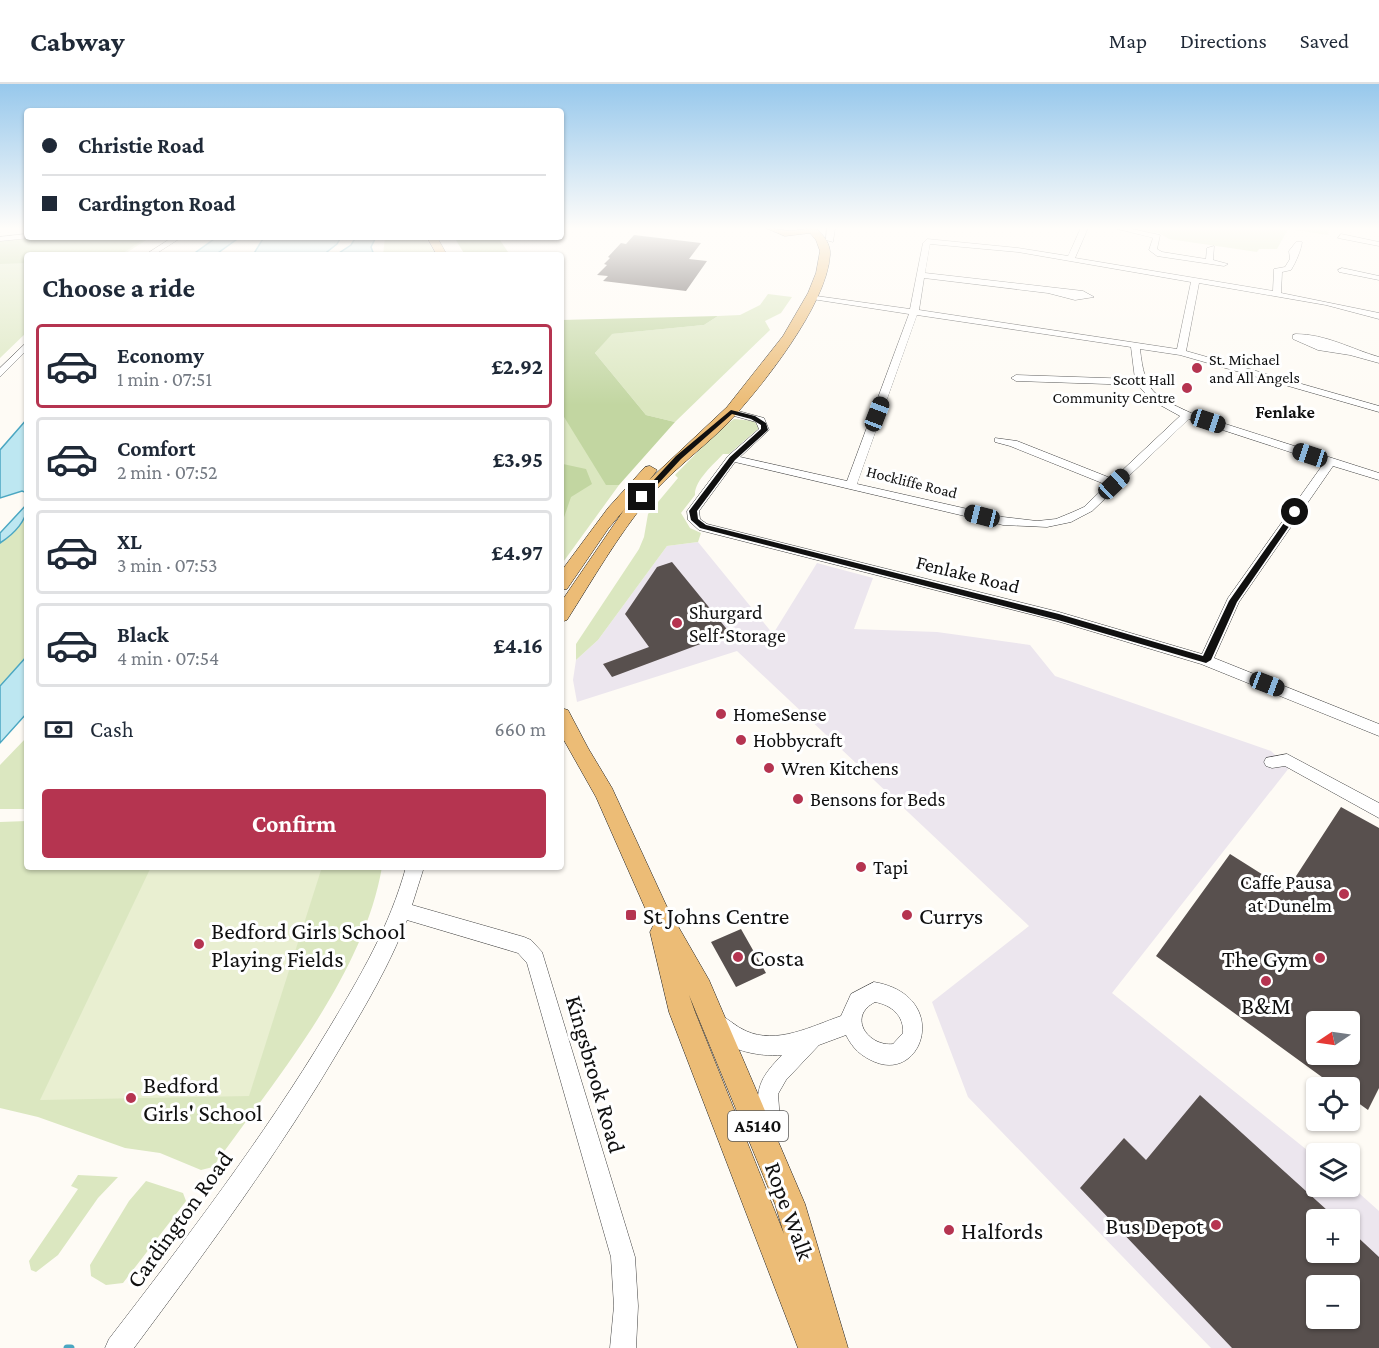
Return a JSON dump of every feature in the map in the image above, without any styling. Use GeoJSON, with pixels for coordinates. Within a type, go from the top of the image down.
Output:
{"type":"FeatureCollection","features":[{"type":"Feature","properties":{"kind":"main road"},"geometry":{"type":"LineString","coordinates":[[773,337],[803,287]]}},
{"type":"Feature","properties":{"kind":"main road"},"geometry":{"type":"LineString","coordinates":[[564,611],[613,534],[642,497],[679,458],[731,412],[755,382],[812,297],[816,287]]}},
{"type":"Feature","properties":{"kind":"main road"},"geometry":{"type":"LineString","coordinates":[[564,581],[628,492],[661,459]]}},
{"type":"Feature","properties":{"kind":"main road","name":"Rope Walk"},"geometry":{"type":"LineString","coordinates":[[564,721],[605,794],[659,915],[700,989],[773,1162],[807,1257],[832,1348]]}},
{"type":"Feature","properties":{"kind":"main road","name":"Rope Walk"},"geometry":{"type":"LineString","coordinates":[[564,740],[580,753]]}},
{"type":"Feature","properties":{"kind":"main road","name":"Rope Walk"},"geometry":{"type":"LineString","coordinates":[[659,915],[672,979],[682,1012],[814,1348]]}},
{"type":"Feature","properties":{"kind":"street"},"geometry":{"type":"LineString","coordinates":[[851,485],[914,312],[919,287]]}},
{"type":"Feature","properties":{"kind":"street"},"geometry":{"type":"LineString","coordinates":[[1018,287],[1050,291]]}},
{"type":"Feature","properties":{"kind":"street"},"geometry":{"type":"LineString","coordinates":[[1181,352],[1194,287]]}},
{"type":"Feature","properties":{"kind":"street"},"geometry":{"type":"LineString","coordinates":[[1230,287],[1379,316]]}},
{"type":"Feature","properties":{"kind":"street"},"geometry":{"type":"LineString","coordinates":[[1276,295],[1277,287]]}},
{"type":"Feature","properties":{"kind":"street"},"geometry":{"type":"LineString","coordinates":[[812,297],[1181,352],[1379,409]]}},
{"type":"Feature","properties":{"kind":"street"},"geometry":{"type":"LineString","coordinates":[[1350,352],[1342,346],[1309,337],[1296,337],[1305,343],[1336,352],[1350,352],[1379,360]]}},
{"type":"Feature","properties":{"kind":"street"},"geometry":{"type":"LineString","coordinates":[[1135,344],[1141,382],[1155,398],[1187,415],[1379,477]]}},
{"type":"Feature","properties":{"kind":"street"},"geometry":{"type":"LineString","coordinates":[[0,374],[24,348]]}},
{"type":"Feature","properties":{"kind":"street"},"geometry":{"type":"LineString","coordinates":[[1016,378],[1141,382]]}},
{"type":"Feature","properties":{"kind":"street","name":"Fenlake Road"},"geometry":{"type":"LineString","coordinates":[[731,412],[760,420],[765,430],[732,458],[693,511],[694,520],[703,527],[1059,617],[1206,660],[1379,730]]}},
{"type":"Feature","properties":{"kind":"street","name":"Hockliffe Road"},"geometry":{"type":"LineString","coordinates":[[732,458],[1003,521],[1030,525],[1055,524],[1070,520],[1088,509],[1187,415]]}},
{"type":"Feature","properties":{"kind":"street"},"geometry":{"type":"LineString","coordinates":[[999,440],[1013,442],[1114,484]]}},
{"type":"Feature","properties":{"kind":"street"},"geometry":{"type":"LineString","coordinates":[[1206,660],[1233,601],[1330,462]]}},
{"type":"Feature","properties":{"kind":"street"},"geometry":{"type":"LineString","coordinates":[[1272,762],[1287,760],[1379,812]]}},
{"type":"Feature","properties":{"kind":"street","name":"Cardington Road"},"geometry":{"type":"LineString","coordinates":[[118,1348],[229,1199],[312,1080],[371,977],[400,910],[414,870]]}},
{"type":"Feature","properties":{"kind":"street","name":"Kingsbrook Road"},"geometry":{"type":"LineString","coordinates":[[400,910],[524,946],[535,958],[622,1257],[626,1306],[623,1348]]}},
{"type":"Feature","properties":{"kind":"street"},"geometry":{"type":"LineString","coordinates":[[713,1020],[726,1031],[751,1044],[771,1046],[812,1038],[830,1029],[851,1024]]}},
{"type":"Feature","properties":{"kind":"street"},"geometry":{"type":"LineString","coordinates":[[773,1162],[767,1116],[767,1092],[779,1073],[812,1038]]}},
{"type":"Feature","properties":{"kind":"shaded area"},"geometry":{"type":"Polygon","coordinates":[[[698,542],[773,634],[817,563],[873,578],[854,629],[937,632],[1030,645],[1055,676],[1271,751],[1289,768],[1112,993],[1306,1149],[1306,1197],[1360,1197],[1360,1194],[1379,1211],[1379,1348],[1211,1348],[968,1097],[932,1002],[1029,926],[737,651],[577,702],[573,680],[576,660],[598,640],[667,546],[698,542]]]}},
{"type":"Feature","properties":{"kind":"green space"},"geometry":{"type":"Polygon","coordinates":[[[0,287],[24,287],[24,335],[0,358],[0,287]]]}},
{"type":"Feature","properties":{"kind":"green space"},"geometry":{"type":"Polygon","coordinates":[[[768,294],[792,297],[781,313],[765,321],[770,330],[675,422],[646,415],[595,353],[611,334],[704,325],[718,316],[740,315],[760,305],[768,294]]]}},
{"type":"Feature","properties":{"kind":"green space"},"geometry":{"type":"Polygon","coordinates":[[[718,316],[704,325],[612,334],[595,353],[646,415],[675,422],[619,485],[606,485],[564,417],[564,320],[718,316]]]}},
{"type":"Feature","properties":{"kind":"green space"},"geometry":{"type":"Polygon","coordinates":[[[564,401],[612,483],[619,485],[564,561],[564,401]]]}},
{"type":"Feature","properties":{"kind":"green space"},"geometry":{"type":"Polygon","coordinates":[[[734,419],[754,421],[759,428],[729,454],[723,454],[710,468],[698,484],[695,495],[681,513],[690,528],[701,533],[698,542],[667,546],[598,640],[576,660],[576,644],[639,549],[644,537],[648,514],[678,478],[675,475],[718,431],[734,419]]]}},
{"type":"Feature","properties":{"kind":"green space"},"geometry":{"type":"Polygon","coordinates":[[[564,464],[586,469],[592,484],[571,497],[564,517],[564,464]]]}},
{"type":"Feature","properties":{"kind":"green space"},"geometry":{"type":"Polygon","coordinates":[[[24,518],[24,659],[0,686],[0,543],[11,535],[24,518]]]}},
{"type":"Feature","properties":{"kind":"green space"},"geometry":{"type":"Polygon","coordinates":[[[24,740],[24,809],[0,809],[0,765],[24,740]]]}},
{"type":"Feature","properties":{"kind":"green space","name":"Bedford Girls' School"},"geometry":{"type":"Polygon","coordinates":[[[24,821],[24,870],[381,870],[372,908],[337,987],[289,1062],[213,1167],[201,1170],[160,1153],[125,1148],[38,1117],[0,1108],[0,822],[24,821]]]}},
{"type":"Feature","properties":{"kind":"green space"},"geometry":{"type":"Polygon","coordinates":[[[150,870],[321,870],[249,1096],[40,1100],[150,870]]]}},
{"type":"Feature","properties":{"kind":"green space"},"geometry":{"type":"Polygon","coordinates":[[[78,1175],[118,1177],[98,1198],[58,1255],[36,1272],[31,1270],[29,1261],[78,1189],[71,1186],[78,1175]]]}},
{"type":"Feature","properties":{"kind":"green space"},"geometry":{"type":"Polygon","coordinates":[[[146,1181],[183,1193],[186,1201],[123,1283],[106,1285],[91,1276],[90,1265],[129,1201],[146,1181]]]}},
{"type":"Feature","properties":{"kind":"water"},"geometry":{"type":"Polygon","coordinates":[[[24,422],[24,492],[0,498],[0,450],[24,422]]]}},
{"type":"Feature","properties":{"kind":"water"},"geometry":{"type":"Polygon","coordinates":[[[24,507],[23,521],[0,543],[0,533],[24,507]]]}},
{"type":"Feature","properties":{"kind":"water"},"geometry":{"type":"Polygon","coordinates":[[[24,659],[24,716],[0,743],[0,686],[24,659]]]}},
{"type":"Feature","properties":{"kind":"building"},"geometry":{"type":"Polygon","coordinates":[[[653,287],[689,287],[686,291],[653,287]]]}},
{"type":"Feature","properties":{"kind":"building","name":"Shurgard Self-Storage"},"geometry":{"type":"Polygon","coordinates":[[[672,562],[730,633],[612,677],[603,664],[649,647],[625,614],[657,567],[672,562]]]}},
{"type":"Feature","properties":{"kind":"building","name":"B&M"},"geometry":{"type":"Polygon","coordinates":[[[1341,807],[1379,828],[1379,1088],[1368,1110],[1360,1104],[1360,1077],[1322,1077],[1156,956],[1230,854],[1287,890],[1341,807]]]}},
{"type":"Feature","properties":{"kind":"building","name":"Costa"},"geometry":{"type":"Polygon","coordinates":[[[741,929],[766,973],[736,987],[711,942],[741,929]]]}},
{"type":"Feature","properties":{"kind":"building","name":"Bus Depot"},"geometry":{"type":"Polygon","coordinates":[[[1200,1095],[1306,1191],[1306,1197],[1313,1197],[1326,1209],[1306,1209],[1306,1263],[1360,1263],[1360,1239],[1379,1257],[1379,1348],[1232,1348],[1080,1188],[1124,1138],[1146,1160],[1200,1095]]]}},
{"type":"Feature","properties":{"kind":"place","name":"St. Michael and All Angels"},"geometry":{"type":"Point","coordinates":[1197,368]}},
{"type":"Feature","properties":{"kind":"place","name":"Scott Hall Community Centre"},"geometry":{"type":"Point","coordinates":[1187,388]}},
{"type":"Feature","properties":{"kind":"place","name":"Shurgard Self-Storage"},"geometry":{"type":"Point","coordinates":[677,623]}},
{"type":"Feature","properties":{"kind":"place","name":"HomeSense"},"geometry":{"type":"Point","coordinates":[721,714]}},
{"type":"Feature","properties":{"kind":"place","name":"Hobbycraft"},"geometry":{"type":"Point","coordinates":[741,740]}},
{"type":"Feature","properties":{"kind":"place","name":"Wren Kitchens"},"geometry":{"type":"Point","coordinates":[769,768]}},
{"type":"Feature","properties":{"kind":"place","name":"Bensons for Beds"},"geometry":{"type":"Point","coordinates":[798,799]}},
{"type":"Feature","properties":{"kind":"place","name":"Tapi"},"geometry":{"type":"Point","coordinates":[861,867]}},
{"type":"Feature","properties":{"kind":"place","name":"Caffe Pausa at Dunelm"},"geometry":{"type":"Point","coordinates":[1344,894]}},
{"type":"Feature","properties":{"kind":"place","name":"St Johns Centre"},"geometry":{"type":"Point","coordinates":[631,915]}},
{"type":"Feature","properties":{"kind":"place","name":"Currys"},"geometry":{"type":"Point","coordinates":[907,915]}},
{"type":"Feature","properties":{"kind":"place","name":"Bedford Girls School Playing Fields"},"geometry":{"type":"Point","coordinates":[199,944]}},
{"type":"Feature","properties":{"kind":"place","name":"Costa"},"geometry":{"type":"Point","coordinates":[738,957]}},
{"type":"Feature","properties":{"kind":"place","name":"The Gym"},"geometry":{"type":"Point","coordinates":[1320,958]}},
{"type":"Feature","properties":{"kind":"place","name":"B&M"},"geometry":{"type":"Point","coordinates":[1266,981]}},
{"type":"Feature","properties":{"kind":"place","name":"Bedford Girls' School"},"geometry":{"type":"Point","coordinates":[131,1098]}},
{"type":"Feature","properties":{"kind":"place","name":"Bus Depot"},"geometry":{"type":"Point","coordinates":[1216,1225]}},
{"type":"Feature","properties":{"kind":"place","name":"Halfords"},"geometry":{"type":"Point","coordinates":[949,1230]}},
{"type":"Feature","properties":{"kind":"district","name":"Fenlake"},"geometry":{"type":"Point","coordinates":[1285,412]}},
{"type":"Feature","properties":{"kind":"route"},"geometry":{"type":"LineString","coordinates":[[642,497],[679,458],[731,412],[753,417],[760,420],[765,430],[732,458],[693,511],[694,520],[703,527],[1059,617],[1206,660],[1233,601],[1295,512]]}}]}
